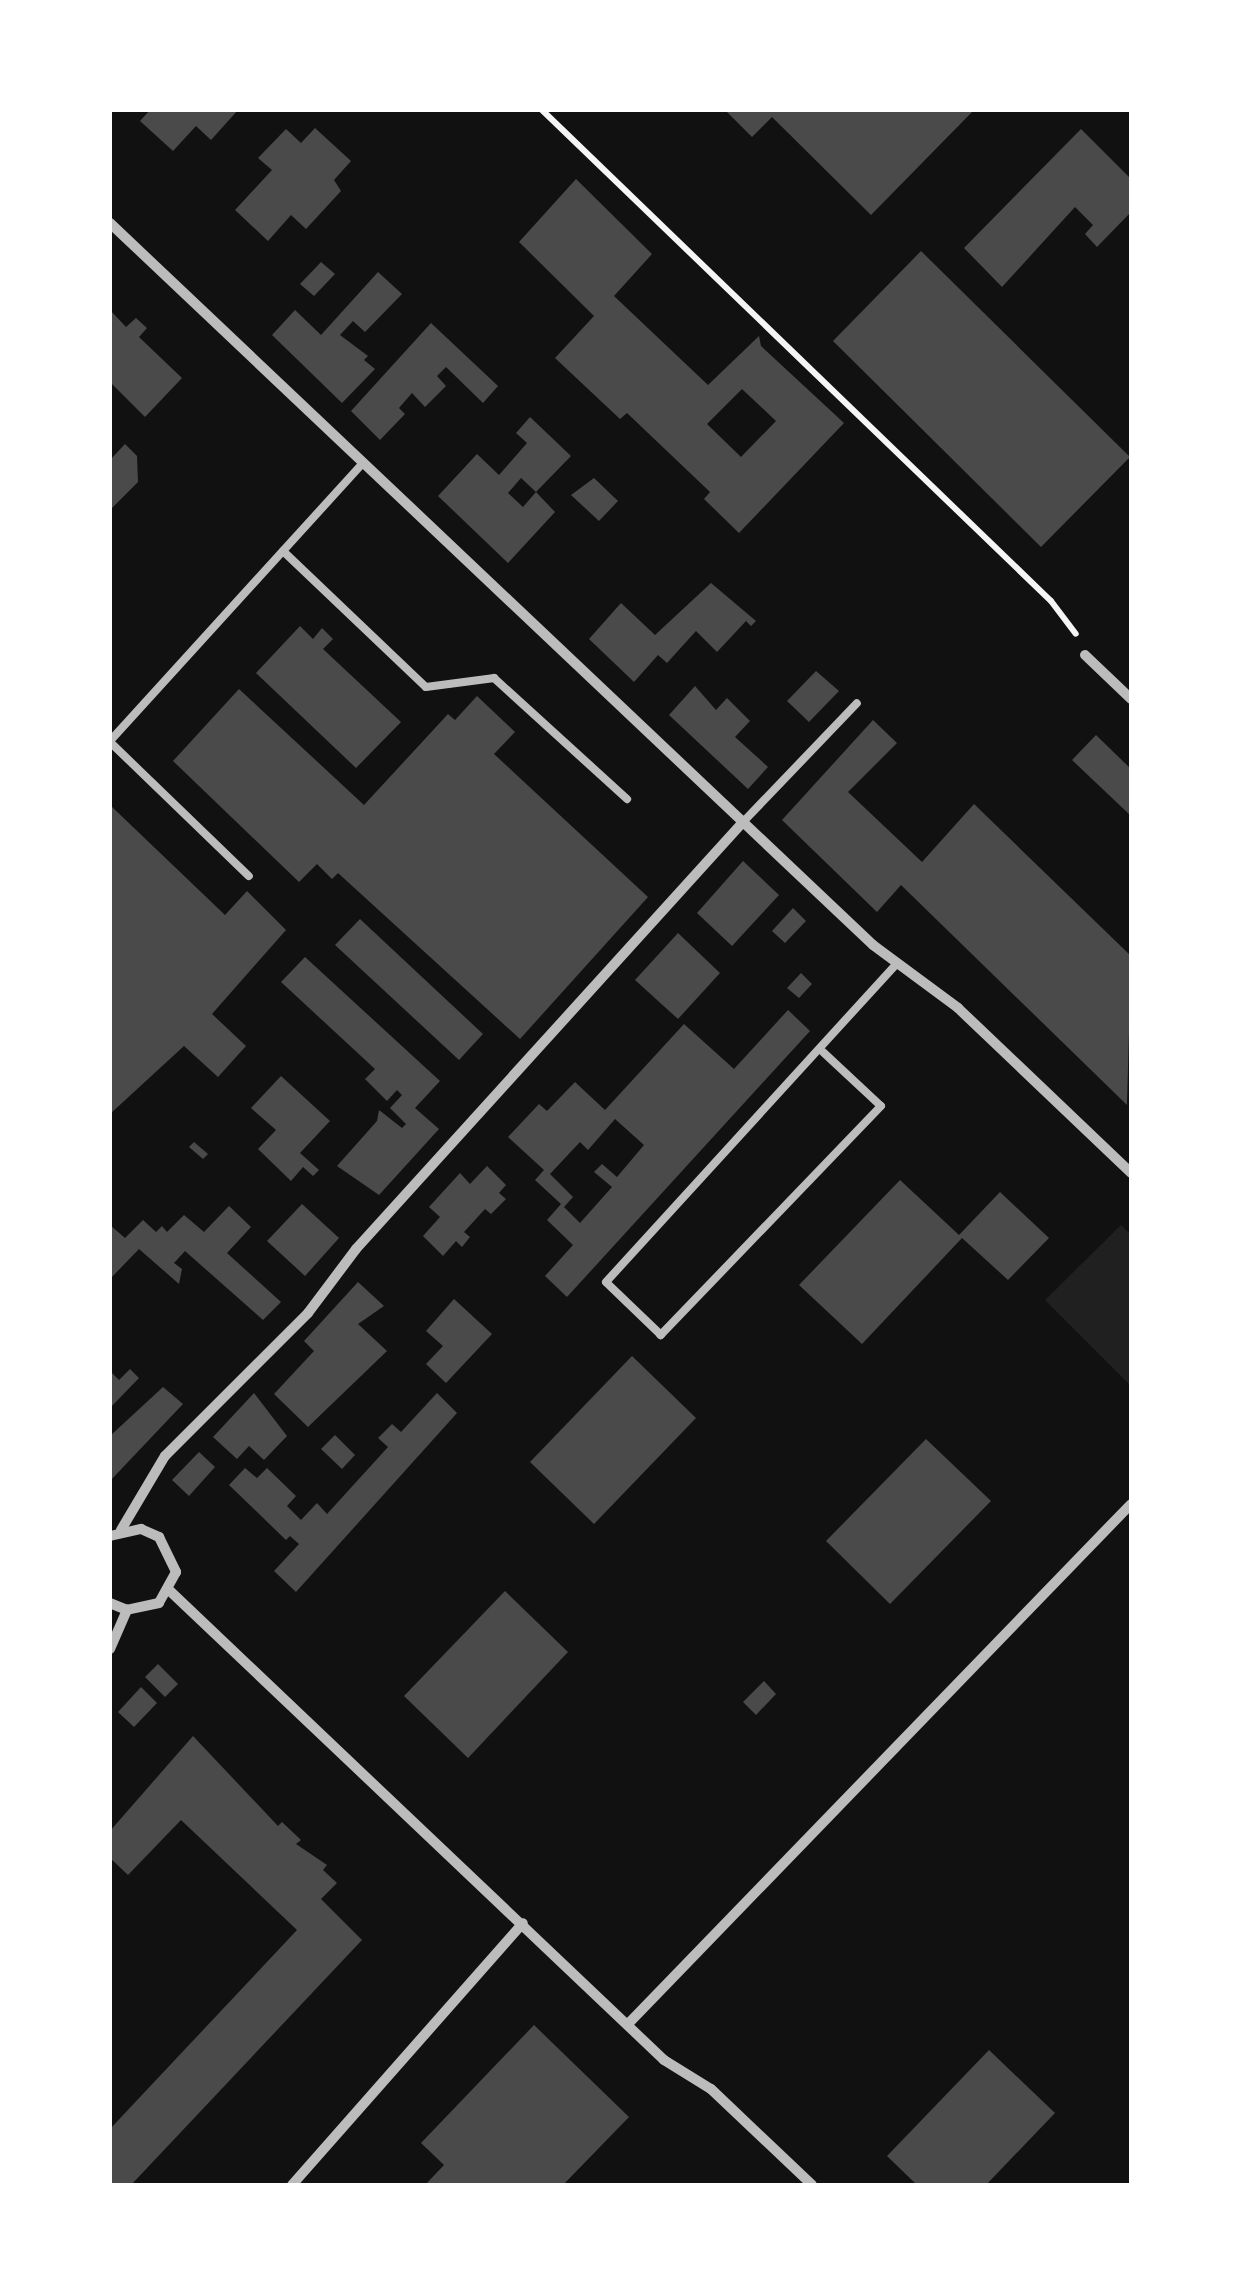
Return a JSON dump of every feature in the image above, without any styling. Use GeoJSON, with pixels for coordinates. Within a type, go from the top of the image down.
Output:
{"type":"FeatureCollection","features":[{"type":"Feature","properties":{"kind":"street"},"geometry":{"type":"LineString","coordinates":[[110,223],[896,964],[958,1008],[1131,1173]]}},
{"type":"Feature","properties":{"kind":"street"},"geometry":{"type":"LineString","coordinates":[[1085,655],[1131,699]]}},
{"type":"Feature","properties":{"kind":"street"},"geometry":{"type":"LineString","coordinates":[[110,1603],[126,1610],[144,1610],[170,1591],[176,1572],[159,1536],[115,1533],[165,1456],[308,1313],[356,1249],[744,821]]}},
{"type":"Feature","properties":{"kind":"street"},"geometry":{"type":"LineString","coordinates":[[628,2024],[1131,1504]]}},
{"type":"Feature","properties":{"kind":"street"},"geometry":{"type":"LineString","coordinates":[[170,1591],[664,2060],[711,2089],[812,2185]]}},
{"type":"Feature","properties":{"kind":"street"},"geometry":{"type":"LineString","coordinates":[[110,1649],[126,1610]]}},
{"type":"Feature","properties":{"kind":"street"},"geometry":{"type":"LineString","coordinates":[[292,2185],[523,1923]]}},
{"type":"Feature","properties":{"kind":"lane"},"geometry":{"type":"LineString","coordinates":[[248,876],[110,742],[364,462]]}},
{"type":"Feature","properties":{"kind":"lane"},"geometry":{"type":"LineString","coordinates":[[284,551],[426,688],[494,678],[627,799]]}},
{"type":"Feature","properties":{"kind":"lane"},"geometry":{"type":"LineString","coordinates":[[744,821],[857,703]]}},
{"type":"Feature","properties":{"kind":"lane"},"geometry":{"type":"LineString","coordinates":[[823,1052],[881,1106],[661,1335],[606,1282],[823,1052],[896,964]]}},
{"type":"Feature","properties":{"kind":"path"},"geometry":{"type":"LineString","coordinates":[[542,110],[1050,601],[1085,655]]}},
{"type":"Feature","properties":{"kind":"shaded area"},"geometry":{"type":"Polygon","coordinates":[[[1121,1225],[1131,1235],[1131,1386],[1045,1300],[1121,1225]]]}},
{"type":"Feature","properties":{"kind":"building"},"geometry":{"type":"Polygon","coordinates":[[[150,110],[238,110],[211,140],[196,126],[173,151],[140,121],[150,110]]]}},
{"type":"Feature","properties":{"kind":"building"},"geometry":{"type":"Polygon","coordinates":[[[725,110],[974,110],[871,215],[772,117],[752,137],[725,110]]]}},
{"type":"Feature","properties":{"kind":"building"},"geometry":{"type":"Polygon","coordinates":[[[315,128],[351,161],[334,180],[341,191],[306,229],[291,215],[268,241],[235,210],[272,170],[258,158],[286,129],[301,143],[315,128]]]}},
{"type":"Feature","properties":{"kind":"building"},"geometry":{"type":"Polygon","coordinates":[[[1081,129],[1131,179],[1131,212],[1097,247],[1085,234],[1093,225],[1075,207],[1002,287],[964,248],[1081,129]]]}},
{"type":"Feature","properties":{"kind":"building"},"geometry":{"type":"Polygon","coordinates":[[[576,179],[652,254],[614,296],[708,385],[759,336],[761,346],[844,423],[739,533],[704,499],[710,492],[627,413],[620,419],[555,358],[594,316],[519,242],[576,179]],[[742,389],[707,424],[741,457],[776,421],[742,389]]]}},
{"type":"Feature","properties":{"kind":"building"},"geometry":{"type":"Polygon","coordinates":[[[921,251],[1130,457],[1041,547],[833,341],[921,251]]]}},
{"type":"Feature","properties":{"kind":"building"},"geometry":{"type":"Polygon","coordinates":[[[321,262],[335,274],[314,296],[300,284],[321,262]]]}},
{"type":"Feature","properties":{"kind":"building"},"geometry":{"type":"Polygon","coordinates":[[[378,272],[402,294],[365,332],[353,321],[340,335],[368,356],[364,360],[375,369],[342,403],[272,335],[295,310],[321,335],[378,272]]]}},
{"type":"Feature","properties":{"kind":"building"},"geometry":{"type":"Polygon","coordinates":[[[110,310],[126,327],[136,318],[147,328],[139,337],[182,378],[145,417],[110,382],[110,310]]]}},
{"type":"Feature","properties":{"kind":"building"},"geometry":{"type":"Polygon","coordinates":[[[431,323],[498,386],[483,403],[446,367],[437,376],[446,386],[425,407],[412,393],[399,408],[405,414],[380,440],[351,411],[431,323]]]}},
{"type":"Feature","properties":{"kind":"building"},"geometry":{"type":"Polygon","coordinates":[[[530,417],[571,456],[536,492],[555,512],[508,563],[438,496],[477,454],[499,475],[527,443],[516,433],[530,417]],[[521,478],[508,493],[523,507],[536,492],[521,478]]]}},
{"type":"Feature","properties":{"kind":"building"},"geometry":{"type":"Polygon","coordinates":[[[125,444],[137,456],[138,482],[110,510],[110,460],[125,444]]]}},
{"type":"Feature","properties":{"kind":"building"},"geometry":{"type":"Polygon","coordinates":[[[594,478],[618,501],[599,521],[571,495],[594,478]]]}},
{"type":"Feature","properties":{"kind":"building"},"geometry":{"type":"Polygon","coordinates":[[[711,583],[756,621],[751,626],[746,621],[717,652],[696,631],[667,663],[658,655],[634,682],[589,639],[621,603],[655,635],[711,583]]]}},
{"type":"Feature","properties":{"kind":"building"},"geometry":{"type":"Polygon","coordinates":[[[300,626],[313,639],[322,628],[333,639],[323,649],[401,722],[356,768],[256,673],[300,626]]]}},
{"type":"Feature","properties":{"kind":"building"},"geometry":{"type":"Polygon","coordinates":[[[816,671],[839,691],[809,722],[787,701],[816,671]]]}},
{"type":"Feature","properties":{"kind":"building"},"geometry":{"type":"Polygon","coordinates":[[[695,686],[716,710],[727,698],[750,721],[735,737],[768,767],[748,789],[669,715],[695,686]]]}},
{"type":"Feature","properties":{"kind":"building"},"geometry":{"type":"Polygon","coordinates":[[[239,689],[364,805],[448,714],[455,720],[477,696],[515,732],[494,754],[648,897],[520,1039],[338,873],[332,879],[317,864],[299,882],[173,761],[239,689]]]}},
{"type":"Feature","properties":{"kind":"building"},"geometry":{"type":"Polygon","coordinates":[[[873,720],[897,743],[848,792],[922,862],[974,804],[1131,956],[1127,1105],[901,885],[877,912],[782,820],[873,720]]]}},
{"type":"Feature","properties":{"kind":"building"},"geometry":{"type":"Polygon","coordinates":[[[1096,735],[1131,769],[1131,816],[1072,760],[1096,735]]]}},
{"type":"Feature","properties":{"kind":"building"},"geometry":{"type":"Polygon","coordinates":[[[110,805],[225,915],[247,891],[286,930],[212,1014],[246,1046],[218,1077],[184,1046],[110,1114],[110,805]]]}},
{"type":"Feature","properties":{"kind":"building"},"geometry":{"type":"Polygon","coordinates":[[[743,861],[779,895],[732,946],[697,913],[743,861]]]}},
{"type":"Feature","properties":{"kind":"building"},"geometry":{"type":"Polygon","coordinates":[[[793,908],[806,921],[785,943],[772,931],[793,908]]]}},
{"type":"Feature","properties":{"kind":"building"},"geometry":{"type":"Polygon","coordinates":[[[360,919],[483,1034],[459,1060],[335,945],[360,919]]]}},
{"type":"Feature","properties":{"kind":"building"},"geometry":{"type":"Polygon","coordinates":[[[678,933],[720,973],[678,1019],[635,980],[678,933]]]}},
{"type":"Feature","properties":{"kind":"building"},"geometry":{"type":"Polygon","coordinates":[[[305,957],[440,1081],[415,1108],[439,1129],[379,1195],[337,1166],[377,1121],[379,1110],[402,1128],[406,1124],[390,1108],[402,1095],[397,1090],[387,1101],[365,1079],[375,1069],[281,982],[305,957]]]}},
{"type":"Feature","properties":{"kind":"building"},"geometry":{"type":"Polygon","coordinates":[[[801,973],[812,984],[799,998],[787,988],[801,973]]]}},
{"type":"Feature","properties":{"kind":"building"},"geometry":{"type":"Polygon","coordinates":[[[788,1010],[810,1031],[567,1297],[545,1276],[573,1245],[547,1220],[561,1204],[535,1180],[544,1170],[508,1137],[539,1104],[547,1111],[575,1082],[605,1110],[684,1024],[734,1069],[788,1010]],[[615,1119],[588,1150],[580,1142],[550,1174],[573,1197],[564,1207],[580,1223],[612,1187],[594,1172],[602,1164],[617,1177],[644,1145],[615,1119]]]}},
{"type":"Feature","properties":{"kind":"building"},"geometry":{"type":"Polygon","coordinates":[[[281,1076],[330,1121],[300,1153],[319,1170],[313,1176],[303,1167],[291,1181],[258,1149],[276,1130],[251,1108],[281,1076]]]}},
{"type":"Feature","properties":{"kind":"building"},"geometry":{"type":"Polygon","coordinates":[[[194,1142],[208,1154],[203,1159],[189,1147],[194,1142]]]}},
{"type":"Feature","properties":{"kind":"building"},"geometry":{"type":"Polygon","coordinates":[[[487,1166],[506,1185],[499,1193],[506,1199],[491,1214],[485,1209],[464,1232],[470,1237],[462,1247],[456,1241],[443,1256],[423,1236],[440,1217],[429,1207],[460,1173],[470,1184],[487,1166]]]}},
{"type":"Feature","properties":{"kind":"building"},"geometry":{"type":"Polygon","coordinates":[[[900,1180],[959,1235],[1000,1192],[1049,1238],[1008,1280],[962,1238],[862,1344],[799,1285],[900,1180]]]}},
{"type":"Feature","properties":{"kind":"building"},"geometry":{"type":"Polygon","coordinates":[[[302,1204],[339,1238],[305,1276],[267,1241],[302,1204]]]}},
{"type":"Feature","properties":{"kind":"building"},"geometry":{"type":"Polygon","coordinates":[[[229,1206],[251,1227],[227,1253],[281,1302],[263,1320],[185,1251],[174,1263],[182,1269],[179,1284],[139,1249],[110,1279],[110,1225],[125,1238],[143,1220],[156,1232],[162,1226],[167,1232],[184,1215],[204,1232],[229,1206]]]}},
{"type":"Feature","properties":{"kind":"building"},"geometry":{"type":"Polygon","coordinates":[[[358,1282],[384,1306],[358,1324],[387,1351],[308,1427],[274,1394],[314,1351],[304,1341],[358,1282]]]}},
{"type":"Feature","properties":{"kind":"building"},"geometry":{"type":"Polygon","coordinates":[[[454,1299],[492,1334],[446,1383],[426,1364],[443,1346],[426,1331],[454,1299]]]}},
{"type":"Feature","properties":{"kind":"building"},"geometry":{"type":"Polygon","coordinates":[[[632,1356],[696,1418],[594,1524],[530,1462],[632,1356]]]}},
{"type":"Feature","properties":{"kind":"building"},"geometry":{"type":"Polygon","coordinates":[[[130,1369],[139,1378],[110,1408],[110,1371],[119,1380],[130,1369]]]}},
{"type":"Feature","properties":{"kind":"building"},"geometry":{"type":"Polygon","coordinates":[[[163,1387],[183,1404],[110,1481],[110,1436],[163,1387]]]}},
{"type":"Feature","properties":{"kind":"building"},"geometry":{"type":"Polygon","coordinates":[[[254,1393],[287,1436],[264,1460],[249,1446],[237,1459],[213,1437],[254,1393]]]}},
{"type":"Feature","properties":{"kind":"building"},"geometry":{"type":"Polygon","coordinates":[[[437,1393],[457,1413],[296,1592],[274,1571],[299,1544],[290,1536],[286,1540],[229,1485],[245,1468],[257,1478],[267,1468],[296,1496],[287,1506],[301,1520],[317,1503],[327,1514],[388,1447],[378,1438],[392,1424],[401,1432],[437,1393]]]}},
{"type":"Feature","properties":{"kind":"building"},"geometry":{"type":"Polygon","coordinates":[[[335,1435],[355,1455],[342,1469],[321,1449],[335,1435]]]}},
{"type":"Feature","properties":{"kind":"building"},"geometry":{"type":"Polygon","coordinates":[[[926,1439],[991,1501],[890,1604],[826,1541],[926,1439]]]}},
{"type":"Feature","properties":{"kind":"building"},"geometry":{"type":"Polygon","coordinates":[[[199,1452],[215,1467],[189,1496],[172,1480],[199,1452]]]}},
{"type":"Feature","properties":{"kind":"building"},"geometry":{"type":"Polygon","coordinates":[[[505,1591],[568,1652],[468,1758],[404,1696],[505,1591]]]}},
{"type":"Feature","properties":{"kind":"building"},"geometry":{"type":"Polygon","coordinates":[[[158,1664],[178,1684],[165,1697],[145,1677],[158,1664]]]}},
{"type":"Feature","properties":{"kind":"building"},"geometry":{"type":"Polygon","coordinates":[[[764,1681],[776,1694],[756,1715],[743,1702],[764,1681]]]}},
{"type":"Feature","properties":{"kind":"building"},"geometry":{"type":"Polygon","coordinates":[[[141,1687],[157,1703],[134,1727],[118,1712],[141,1687]]]}},
{"type":"Feature","properties":{"kind":"building"},"geometry":{"type":"Polygon","coordinates":[[[193,1736],[278,1826],[282,1822],[301,1840],[296,1844],[327,1865],[323,1870],[337,1883],[321,1899],[362,1940],[131,2185],[110,2185],[110,2129],[297,1930],[181,1820],[128,1875],[110,1858],[110,1831],[193,1736]]]}},
{"type":"Feature","properties":{"kind":"building"},"geometry":{"type":"Polygon","coordinates":[[[534,2025],[629,2117],[563,2185],[425,2185],[444,2165],[421,2143],[534,2025]]]}},
{"type":"Feature","properties":{"kind":"building"},"geometry":{"type":"Polygon","coordinates":[[[989,2050],[1055,2113],[986,2185],[917,2185],[887,2156],[989,2050]]]}}]}
